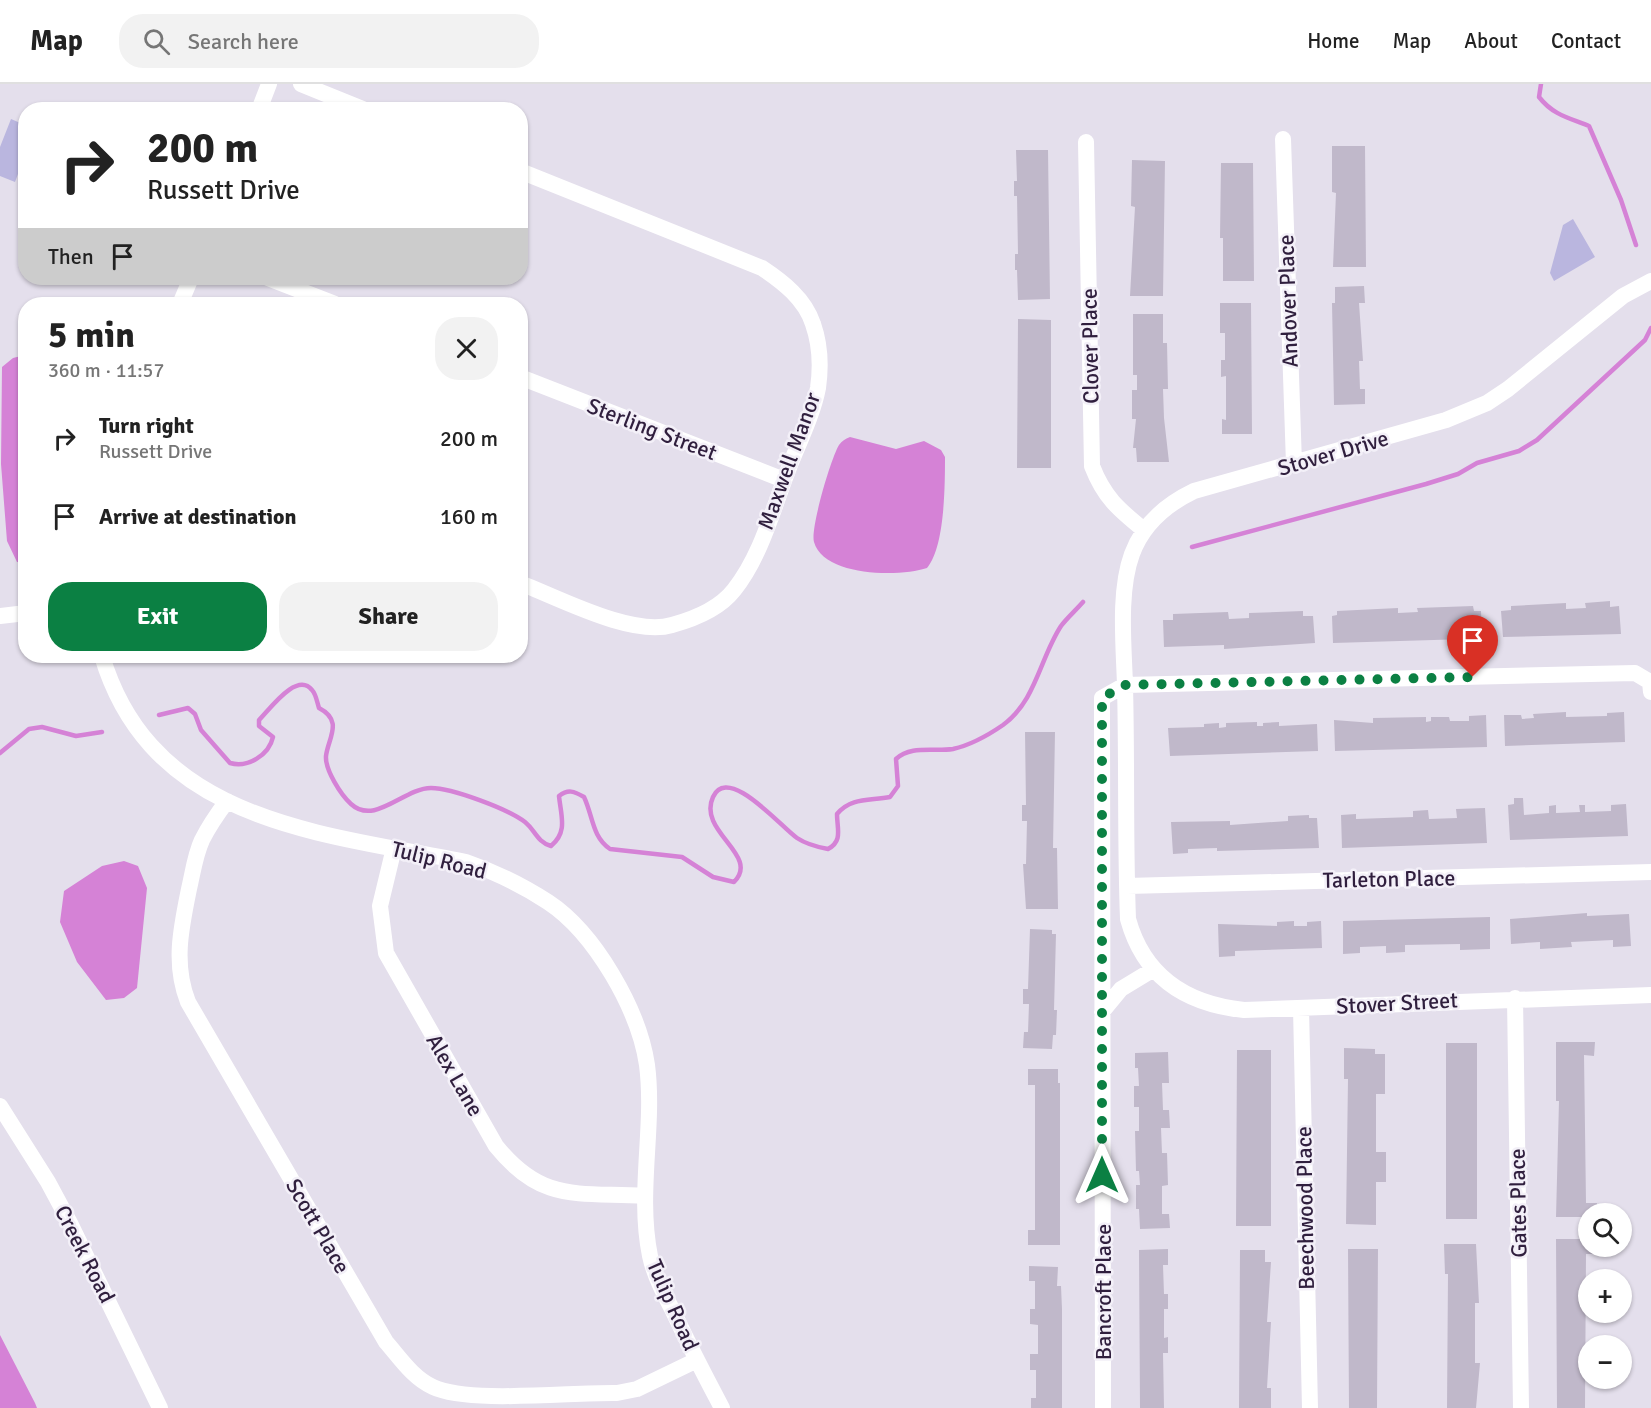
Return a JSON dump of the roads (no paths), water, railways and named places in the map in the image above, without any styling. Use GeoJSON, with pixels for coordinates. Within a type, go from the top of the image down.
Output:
{"type":"FeatureCollection","features":[{"type":"Feature","properties":{"kind":"street"},"geometry":{"type":"LineString","coordinates":[[262,102],[269,84]]}},
{"type":"Feature","properties":{"kind":"street"},"geometry":{"type":"LineString","coordinates":[[301,84],[345,102]]}},
{"type":"Feature","properties":{"kind":"street","name":"Andover Place"},"geometry":{"type":"LineString","coordinates":[[1283,139],[1293,464]]}},
{"type":"Feature","properties":{"kind":"street","name":"Clover Place"},"geometry":{"type":"LineString","coordinates":[[1086,142],[1092,466],[1100,488],[1108,499],[1144,530]]}},
{"type":"Feature","properties":{"kind":"street","name":"Maxwell Manor"},"geometry":{"type":"LineString","coordinates":[[528,174],[762,268],[798,298],[813,323],[820,368],[814,404],[753,560],[742,578],[722,602],[700,615],[671,626],[637,627],[528,586]]}},
{"type":"Feature","properties":{"kind":"street","name":"Stover Drive"},"geometry":{"type":"LineString","coordinates":[[1125,685],[1126,579],[1133,552],[1144,530],[1164,508],[1194,491],[1446,420],[1487,403],[1508,389],[1623,297],[1651,281]]}},
{"type":"Feature","properties":{"kind":"street"},"geometry":{"type":"LineString","coordinates":[[285,285],[314,297]]}},
{"type":"Feature","properties":{"kind":"street","name":"Sterling Street"},"geometry":{"type":"LineString","coordinates":[[528,380],[784,480]]}},
{"type":"Feature","properties":{"kind":"street"},"geometry":{"type":"LineString","coordinates":[[0,616],[18,614]]}},
{"type":"Feature","properties":{"kind":"street","name":"Tulip Road"},"geometry":{"type":"LineString","coordinates":[[105,663],[117,697],[149,744],[181,775],[227,801],[275,822],[466,862],[511,881],[549,903],[569,920],[602,960],[627,1004],[647,1065],[644,1196],[650,1257],[662,1289],[722,1408]]}},
{"type":"Feature","properties":{"kind":"street"},"geometry":{"type":"LineString","coordinates":[[1125,685],[1635,673],[1650,682],[1651,692]]}},
{"type":"Feature","properties":{"kind":"street","name":"Stover Street"},"geometry":{"type":"LineString","coordinates":[[1125,685],[1128,919],[1133,937],[1154,969],[1178,990],[1209,1004],[1244,1010],[1515,998],[1651,995]]}},
{"type":"Feature","properties":{"kind":"street","name":"Bancroft Place"},"geometry":{"type":"LineString","coordinates":[[1103,1408],[1102,698],[1125,685]]}},
{"type":"Feature","properties":{"kind":"street","name":"Scott Place"},"geometry":{"type":"LineString","coordinates":[[227,801],[210,826],[197,853],[180,932],[178,952],[182,986],[200,1023],[386,1342],[419,1378],[431,1386],[462,1395],[617,1393],[636,1389],[697,1359]]}},
{"type":"Feature","properties":{"kind":"street","name":"Alex Lane"},"geometry":{"type":"LineString","coordinates":[[394,848],[380,906],[386,953],[496,1146],[517,1170],[543,1187],[564,1191],[644,1196]]}},
{"type":"Feature","properties":{"kind":"street","name":"Tarleton Place"},"geometry":{"type":"LineString","coordinates":[[1127,886],[1651,872]]}},
{"type":"Feature","properties":{"kind":"street"},"geometry":{"type":"LineString","coordinates":[[1102,1012],[1121,989],[1154,969]]}},
{"type":"Feature","properties":{"kind":"street","name":"Gates Place"},"geometry":{"type":"LineString","coordinates":[[1515,998],[1521,1408]]}},
{"type":"Feature","properties":{"kind":"street","name":"Beechwood Place"},"geometry":{"type":"LineString","coordinates":[[1301,1008],[1310,1408]]}},
{"type":"Feature","properties":{"kind":"street","name":"Creek Road"},"geometry":{"type":"LineString","coordinates":[[0,1106],[48,1182],[70,1223],[160,1408]]}},
{"type":"Feature","properties":{"kind":"waterway"},"geometry":{"type":"LineString","coordinates":[[1541,84],[1539,97],[1544,103],[1562,115],[1589,126],[1621,200],[1636,245]]}},
{"type":"Feature","properties":{"kind":"waterway"},"geometry":{"type":"LineString","coordinates":[[1192,547],[1426,484],[1458,474],[1477,463],[1519,451],[1537,440],[1645,340],[1651,328]]}},
{"type":"Feature","properties":{"kind":"waterway"},"geometry":{"type":"LineString","coordinates":[[159,715],[188,708],[195,714],[201,730],[230,763],[244,764],[257,759],[271,743],[273,737],[259,726],[259,720],[292,688],[306,685],[313,692],[319,708],[327,713],[333,724],[326,756],[331,775],[347,800],[360,810],[380,809],[421,790],[440,789],[465,795],[506,811],[525,822],[539,839],[551,846],[562,829],[559,796],[565,792],[577,793],[584,797],[596,832],[610,849],[682,857],[713,877],[734,882],[740,872],[740,862],[713,821],[710,810],[713,797],[720,789],[730,788],[742,793],[755,801],[797,838],[828,849],[836,842],[837,814],[842,809],[855,802],[890,797],[898,786],[896,759],[915,750],[953,749],[966,745],[991,733],[1014,715],[1030,692],[1061,626],[1083,602]]}},
{"type":"Feature","properties":{"kind":"waterway"},"geometry":{"type":"LineString","coordinates":[[0,753],[29,729],[42,727],[76,736],[102,732]]}}]}
